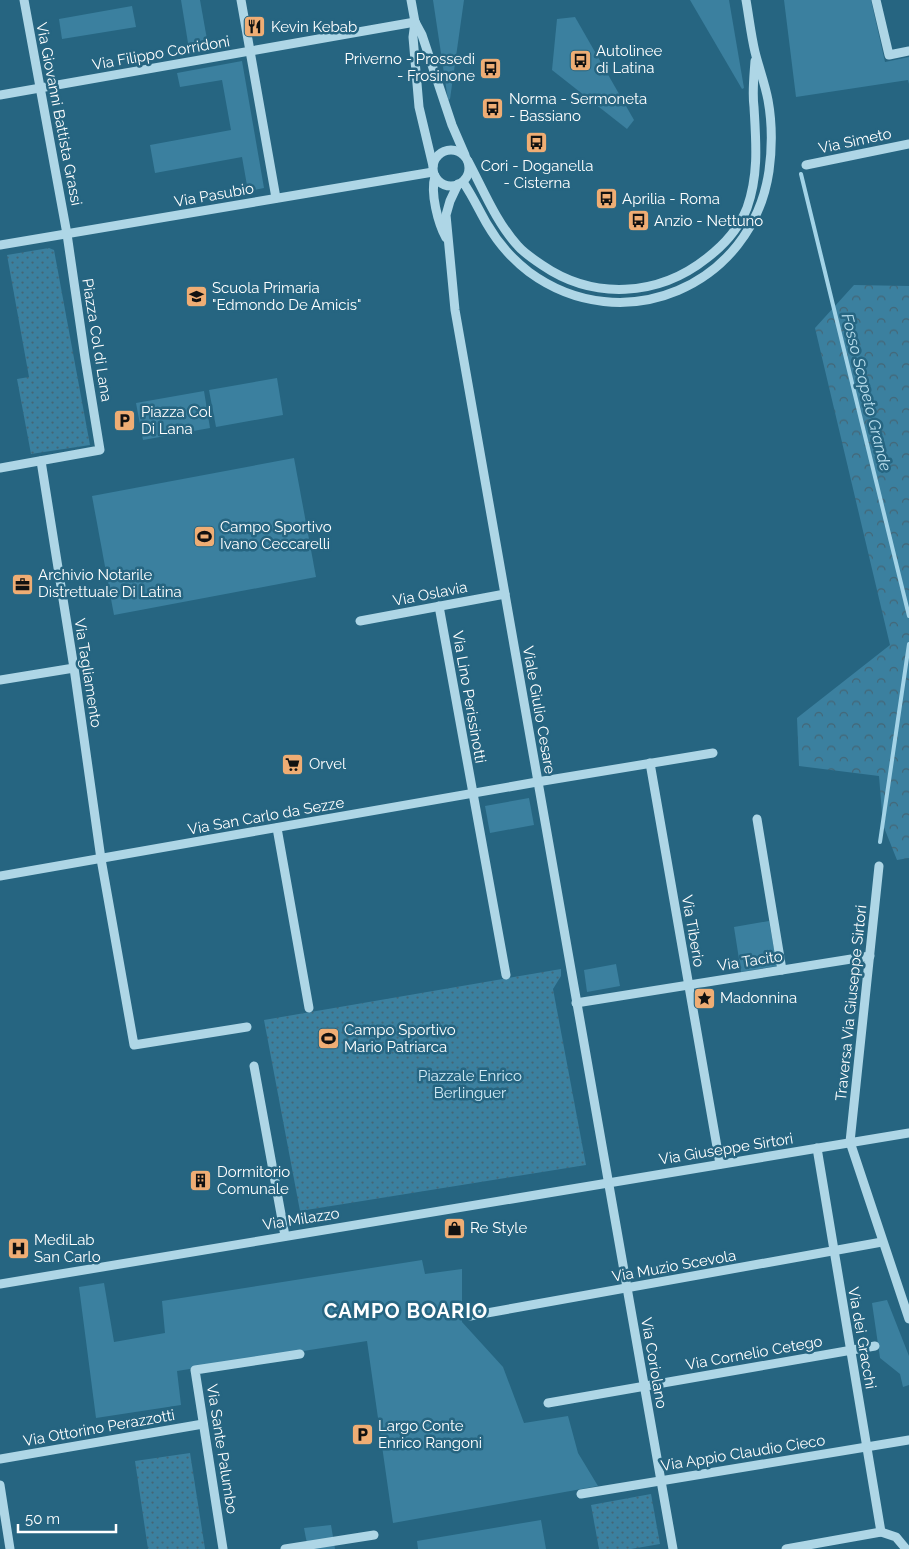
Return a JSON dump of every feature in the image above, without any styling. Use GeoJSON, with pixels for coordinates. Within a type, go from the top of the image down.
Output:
{"type":"FeatureCollection","features":[{"type":"Feature","properties":{"kind":"street","name":"Via Giovanni Battista Grassi"},"geometry":{"type":"LineString","coordinates":[[24,0],[67,234]]}},
{"type":"Feature","properties":{"kind":"street"},"geometry":{"type":"LineString","coordinates":[[241,0],[276,198]]}},
{"type":"Feature","properties":{"kind":"street","name":"Viale Giulio Cesare"},"geometry":{"type":"LineString","coordinates":[[411,0],[415,22],[414,37],[419,107],[434,171],[432,185],[434,198],[441,229],[448,243]]}},
{"type":"Feature","properties":{"kind":"street"},"geometry":{"type":"LineString","coordinates":[[460,183],[500,245],[531,273],[572,294],[597,301],[626,302],[655,298],[684,288],[706,276],[718,268],[742,242],[751,227],[762,202],[769,171],[770,122],[768,100],[755,51],[746,0]]}},
{"type":"Feature","properties":{"kind":"street"},"geometry":{"type":"LineString","coordinates":[[876,0],[889,55],[909,51]]}},
{"type":"Feature","properties":{"kind":"street","name":"Via Filippo Corridoni"},"geometry":{"type":"LineString","coordinates":[[0,95],[415,22]]}},
{"type":"Feature","properties":{"kind":"street","name":"Viale Giulio Cesare"},"geometry":{"type":"LineString","coordinates":[[415,22],[422,35],[452,125],[466,158],[506,230],[518,246],[547,268],[581,284],[604,289],[633,289],[667,282],[684,274],[714,253],[737,226],[746,210],[752,192],[757,158],[753,106],[755,51]]}},
{"type":"Feature","properties":{"kind":"street","name":"Via Simeto"},"geometry":{"type":"LineString","coordinates":[[806,165],[909,144]]}},
{"type":"Feature","properties":{"kind":"street"},"geometry":{"type":"LineString","coordinates":[[455,150],[466,158],[469,172],[460,183],[454,186],[444,184],[434,171],[435,160],[443,151],[455,150]]}},
{"type":"Feature","properties":{"kind":"street","name":"Via Pasubio"},"geometry":{"type":"LineString","coordinates":[[0,246],[434,171]]}},
{"type":"Feature","properties":{"kind":"street","name":"Viale Giulio Cesare"},"geometry":{"type":"LineString","coordinates":[[460,183],[450,201],[446,215],[455,310],[607,1182]]}},
{"type":"Feature","properties":{"kind":"street","name":"Piazza Col di Lana"},"geometry":{"type":"LineString","coordinates":[[41,461],[100,450],[84,358],[67,234]]}},
{"type":"Feature","properties":{"kind":"street"},"geometry":{"type":"LineString","coordinates":[[0,468],[41,461]]}},
{"type":"Feature","properties":{"kind":"street","name":"Via Tagliamento"},"geometry":{"type":"LineString","coordinates":[[41,461],[74,668],[101,859],[134,1045],[247,1027]]}},
{"type":"Feature","properties":{"kind":"street","name":"Via Oslavia"},"geometry":{"type":"LineString","coordinates":[[360,621],[505,594]]}},
{"type":"Feature","properties":{"kind":"street","name":"Via Lino Perissinotti"},"geometry":{"type":"LineString","coordinates":[[439,606],[506,975]]}},
{"type":"Feature","properties":{"kind":"street"},"geometry":{"type":"LineString","coordinates":[[0,680],[74,668]]}},
{"type":"Feature","properties":{"kind":"street","name":"Via San Carlo da Sezze"},"geometry":{"type":"LineString","coordinates":[[0,876],[713,753]]}},
{"type":"Feature","properties":{"kind":"street","name":"Via Tiberio"},"geometry":{"type":"LineString","coordinates":[[650,763],[720,1164]]}},
{"type":"Feature","properties":{"kind":"street"},"geometry":{"type":"LineString","coordinates":[[757,820],[782,970]]}},
{"type":"Feature","properties":{"kind":"street"},"geometry":{"type":"LineString","coordinates":[[277,828],[309,1008]]}},
{"type":"Feature","properties":{"kind":"street","name":"Traversa Via Giuseppe Sirtori"},"geometry":{"type":"LineString","coordinates":[[850,1142],[879,866]]}},
{"type":"Feature","properties":{"kind":"street","name":"Via Tacito"},"geometry":{"type":"LineString","coordinates":[[576,1003],[870,956]]}},
{"type":"Feature","properties":{"kind":"street"},"geometry":{"type":"LineString","coordinates":[[254,1066],[284,1236]]}},
{"type":"Feature","properties":{"kind":"street","name":"Via Giuseppe Sirtori"},"geometry":{"type":"LineString","coordinates":[[607,1182],[909,1132]]}},
{"type":"Feature","properties":{"kind":"street"},"geometry":{"type":"LineString","coordinates":[[850,1142],[909,1319]]}},
{"type":"Feature","properties":{"kind":"street","name":"Via dei Gracchi"},"geometry":{"type":"LineString","coordinates":[[817,1148],[881,1532]]}},
{"type":"Feature","properties":{"kind":"street","name":"Via Milazzo"},"geometry":{"type":"LineString","coordinates":[[0,1284],[607,1182]]}},
{"type":"Feature","properties":{"kind":"street","name":"Via Coriolano"},"geometry":{"type":"LineString","coordinates":[[607,1182],[673,1549]]}},
{"type":"Feature","properties":{"kind":"street","name":"Via Muzio Scevola"},"geometry":{"type":"LineString","coordinates":[[470,1316],[882,1242]]}},
{"type":"Feature","properties":{"kind":"street","name":"Via Cornelio Cetego"},"geometry":{"type":"LineString","coordinates":[[548,1403],[876,1346]]}},
{"type":"Feature","properties":{"kind":"street","name":"Via Sante Palumbo"},"geometry":{"type":"LineString","coordinates":[[224,1549],[195,1370],[300,1354]]}},
{"type":"Feature","properties":{"kind":"street","name":"Via Ottorino Perazzotti"},"geometry":{"type":"LineString","coordinates":[[0,1459],[203,1424]]}},
{"type":"Feature","properties":{"kind":"street","name":"Via Appio Claudio Cieco"},"geometry":{"type":"LineString","coordinates":[[581,1494],[909,1440]]}},
{"type":"Feature","properties":{"kind":"street"},"geometry":{"type":"LineString","coordinates":[[0,1485],[10,1549]]}},
{"type":"Feature","properties":{"kind":"street"},"geometry":{"type":"LineString","coordinates":[[786,1549],[881,1532],[896,1538],[906,1549]]}},
{"type":"Feature","properties":{"kind":"street"},"geometry":{"type":"LineString","coordinates":[[285,1549],[374,1535]]}},
{"type":"Feature","properties":{"kind":"green space"},"geometry":{"type":"Polygon","coordinates":[[[181,0],[200,0],[208,45],[189,49],[181,0]]]}},
{"type":"Feature","properties":{"kind":"green space"},"geometry":{"type":"Polygon","coordinates":[[[433,0],[464,0],[450,99],[448,100],[433,0]]]}},
{"type":"Feature","properties":{"kind":"green space"},"geometry":{"type":"Polygon","coordinates":[[[690,0],[729,0],[744,88],[742,89],[690,0]]]}},
{"type":"Feature","properties":{"kind":"green space"},"geometry":{"type":"Polygon","coordinates":[[[784,0],[871,0],[885,62],[909,57],[909,84],[908,80],[796,97],[784,0]]]}},
{"type":"Feature","properties":{"kind":"green space"},"geometry":{"type":"Polygon","coordinates":[[[132,6],[136,27],[62,39],[59,19],[132,6]]]}},
{"type":"Feature","properties":{"kind":"green space"},"geometry":{"type":"Polygon","coordinates":[[[575,17],[634,120],[627,129],[552,70],[557,19],[575,17]]]}},
{"type":"Feature","properties":{"kind":"green space"},"geometry":{"type":"Polygon","coordinates":[[[242,61],[264,188],[248,191],[242,157],[155,173],[150,145],[231,130],[222,80],[180,87],[177,73],[242,61]]]}},
{"type":"Feature","properties":{"kind":"green space"},"geometry":{"type":"Polygon","coordinates":[[[49,248],[54,250],[90,445],[31,454],[17,379],[29,377],[7,255],[49,248]]]}},
{"type":"Feature","properties":{"kind":"green space"},"geometry":{"type":"Polygon","coordinates":[[[854,285],[909,286],[909,858],[897,860],[883,825],[879,776],[799,766],[797,718],[890,645],[815,328],[854,285]]]}},
{"type":"Feature","properties":{"kind":"green space"},"geometry":{"type":"Polygon","coordinates":[[[277,378],[283,415],[216,427],[209,390],[277,378]]]}},
{"type":"Feature","properties":{"kind":"green space"},"geometry":{"type":"Polygon","coordinates":[[[204,391],[210,428],[143,440],[136,403],[204,391]]]}},
{"type":"Feature","properties":{"kind":"green space","name":"Campo Sportivo Ivano Ceccarelli"},"geometry":{"type":"Polygon","coordinates":[[[294,458],[316,577],[114,615],[92,496],[294,458]]]}},
{"type":"Feature","properties":{"kind":"green space"},"geometry":{"type":"Polygon","coordinates":[[[529,798],[534,825],[490,833],[485,806],[529,798]]]}},
{"type":"Feature","properties":{"kind":"green space"},"geometry":{"type":"Polygon","coordinates":[[[769,921],[777,966],[741,972],[734,927],[769,921]]]}},
{"type":"Feature","properties":{"kind":"green space"},"geometry":{"type":"Polygon","coordinates":[[[616,964],[620,986],[587,992],[584,970],[616,964]]]}},
{"type":"Feature","properties":{"kind":"green space","name":"Piazzale Enrico Berlinguer"},"geometry":{"type":"Polygon","coordinates":[[[561,969],[561,976],[553,989],[586,1165],[300,1211],[264,1020],[561,969]]]}},
{"type":"Feature","properties":{"kind":"green space"},"geometry":{"type":"Polygon","coordinates":[[[422,1260],[425,1274],[462,1269],[462,1322],[503,1367],[524,1423],[568,1416],[578,1453],[598,1486],[393,1523],[367,1341],[177,1371],[181,1405],[96,1418],[79,1287],[104,1283],[114,1342],[165,1333],[162,1301],[422,1260]]]}},
{"type":"Feature","properties":{"kind":"green space"},"geometry":{"type":"Polygon","coordinates":[[[887,1300],[909,1356],[909,1385],[903,1387],[900,1374],[880,1358],[872,1303],[887,1300]]]}},
{"type":"Feature","properties":{"kind":"green space"},"geometry":{"type":"Polygon","coordinates":[[[190,1453],[205,1549],[148,1549],[135,1461],[190,1453]]]}},
{"type":"Feature","properties":{"kind":"green space"},"geometry":{"type":"Polygon","coordinates":[[[651,1494],[660,1544],[631,1549],[599,1549],[591,1505],[651,1494]]]}},
{"type":"Feature","properties":{"kind":"green space"},"geometry":{"type":"Polygon","coordinates":[[[541,1520],[546,1549],[418,1549],[417,1541],[541,1520]]]}},
{"type":"Feature","properties":{"kind":"green space"},"geometry":{"type":"Polygon","coordinates":[[[331,1525],[335,1549],[308,1549],[304,1528],[331,1525]]]}},
{"type":"Feature","properties":{"kind":"waterway","name":"Fosso Scopeto Grande"},"geometry":{"type":"LineString","coordinates":[[801,174],[909,616]]}},
{"type":"Feature","properties":{"kind":"waterway","name":"Fosso Scopeto Grande"},"geometry":{"type":"LineString","coordinates":[[880,842],[909,644]]}},
{"type":"Feature","properties":{"kind":"place","name":"Kevin Kebab"},"geometry":{"type":"Point","coordinates":[255,27]}},
{"type":"Feature","properties":{"kind":"place","name":"Autolinee di Latina"},"geometry":{"type":"Point","coordinates":[580,60]}},
{"type":"Feature","properties":{"kind":"place","name":"Priverno - Prossedi - Frosinone"},"geometry":{"type":"Point","coordinates":[491,68]}},
{"type":"Feature","properties":{"kind":"place","name":"Norma - Sermoneta - Bassiano"},"geometry":{"type":"Point","coordinates":[493,108]}},
{"type":"Feature","properties":{"kind":"place","name":"Cori - Doganella - Cisterna"},"geometry":{"type":"Point","coordinates":[537,143]}},
{"type":"Feature","properties":{"kind":"place","name":"Aprilia - Roma"},"geometry":{"type":"Point","coordinates":[606,199]}},
{"type":"Feature","properties":{"kind":"place","name":"Anzio - Nettuno"},"geometry":{"type":"Point","coordinates":[638,221]}},
{"type":"Feature","properties":{"kind":"place","name":"Scuola Primaria \"Edmondo De Amicis\""},"geometry":{"type":"Point","coordinates":[196,297]}},
{"type":"Feature","properties":{"kind":"place","name":"Piazza Col Di Lana"},"geometry":{"type":"Point","coordinates":[125,421]}},
{"type":"Feature","properties":{"kind":"place","name":"Campo Sportivo Ivano Ceccarelli"},"geometry":{"type":"Point","coordinates":[204,536]}},
{"type":"Feature","properties":{"kind":"place","name":"Archivio Notarile Distrettuale Di Latina"},"geometry":{"type":"Point","coordinates":[22,584]}},
{"type":"Feature","properties":{"kind":"place","name":"Orvel"},"geometry":{"type":"Point","coordinates":[293,764]}},
{"type":"Feature","properties":{"kind":"place","name":"Madonnina"},"geometry":{"type":"Point","coordinates":[704,998]}},
{"type":"Feature","properties":{"kind":"place","name":"Campo Sportivo Mario Patriarca"},"geometry":{"type":"Point","coordinates":[328,1039]}},
{"type":"Feature","properties":{"kind":"place","name":"Dormitorio Comunale"},"geometry":{"type":"Point","coordinates":[201,1181]}},
{"type":"Feature","properties":{"kind":"place","name":"Re Style"},"geometry":{"type":"Point","coordinates":[454,1228]}},
{"type":"Feature","properties":{"kind":"place","name":"MediLab San Carlo"},"geometry":{"type":"Point","coordinates":[18,1249]}},
{"type":"Feature","properties":{"kind":"place","name":"Largo Conte Enrico Rangoni"},"geometry":{"type":"Point","coordinates":[362,1435]}},
{"type":"Feature","properties":{"kind":"district","name":"CAMPO BOARIO"},"geometry":{"type":"Point","coordinates":[406,1311]}}]}
